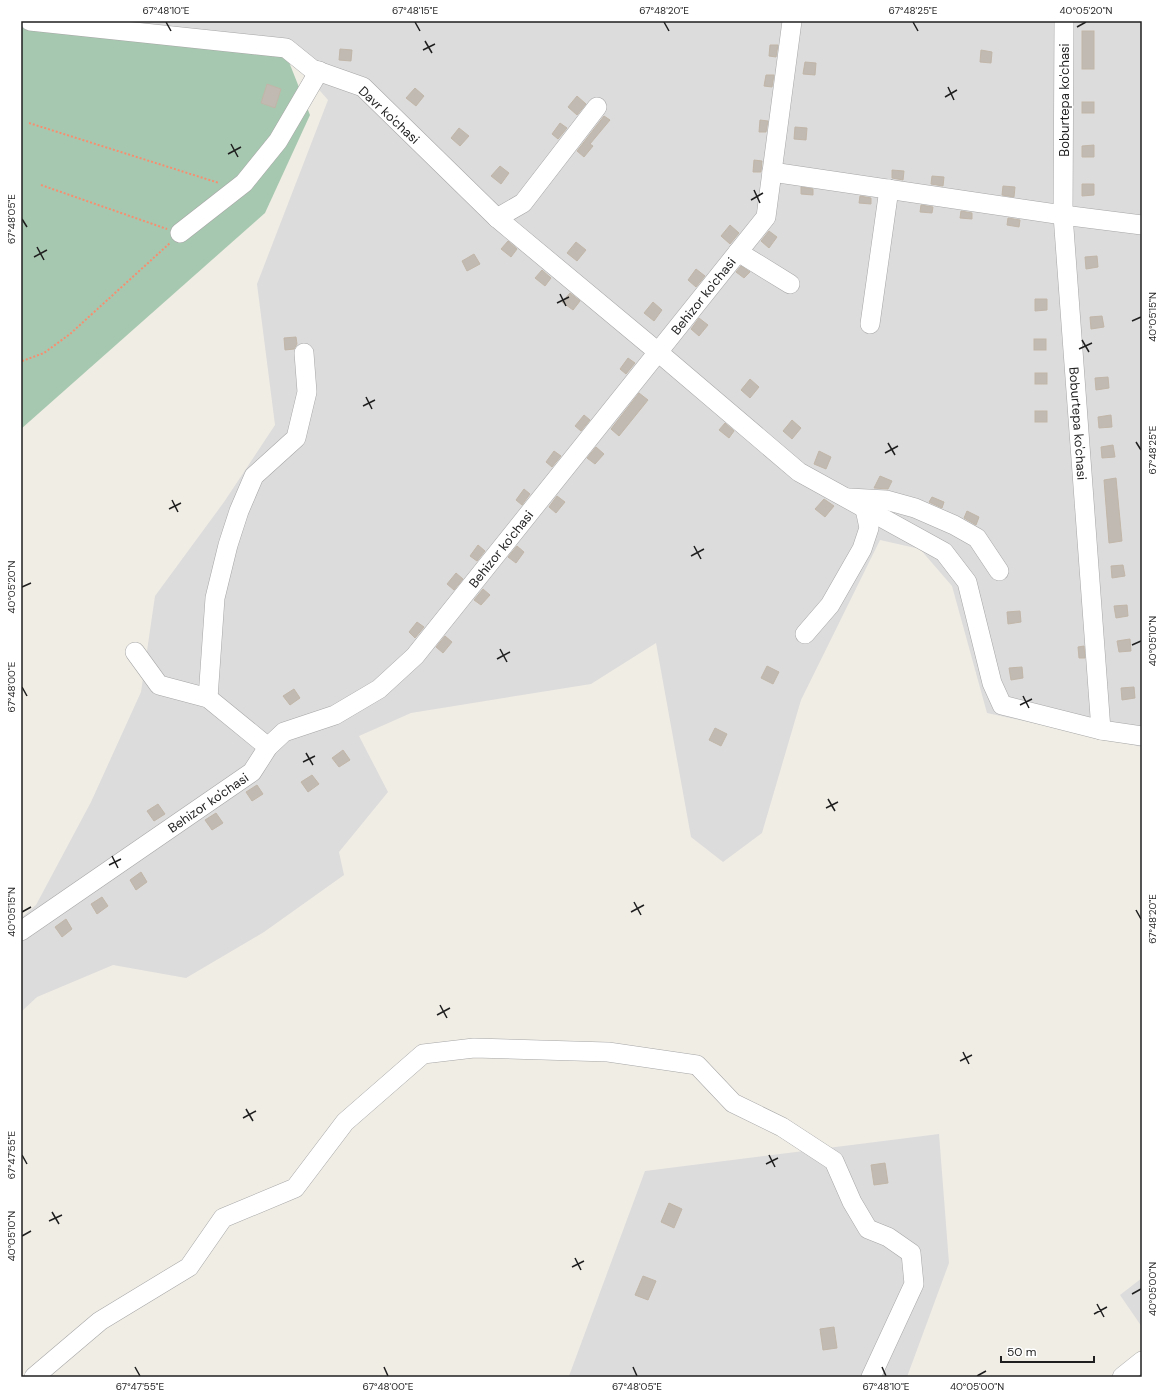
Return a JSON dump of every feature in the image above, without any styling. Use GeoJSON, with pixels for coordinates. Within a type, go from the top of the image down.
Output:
{"type":"FeatureCollection","features":[{"type":"Feature","properties":{"kind":"street","name":"Davr ko'chasi"},"geometry":{"type":"LineString","coordinates":[[30,21],[286,48],[312,69],[363,87],[497,218],[799,472],[944,552],[967,582],[992,683],[1002,705],[1101,730]]}},
{"type":"Feature","properties":{"kind":"street","name":"Behizor ko'chasi"},"geometry":{"type":"LineString","coordinates":[[21,931],[252,772],[268,747],[284,732],[335,715],[379,689],[415,656],[766,217],[792,21]]}},
{"type":"Feature","properties":{"kind":"street","name":"Boburtepa ko'chasi"},"geometry":{"type":"LineString","coordinates":[[1064,21],[1063,215],[1101,730]]}},
{"type":"Feature","properties":{"kind":"street"},"geometry":{"type":"LineString","coordinates":[[180,233],[244,183],[278,140],[318,71]]}},
{"type":"Feature","properties":{"kind":"street"},"geometry":{"type":"LineString","coordinates":[[497,218],[524,203],[597,107]]}},
{"type":"Feature","properties":{"kind":"street"},"geometry":{"type":"LineString","coordinates":[[772,172],[1063,215],[1142,225]]}},
{"type":"Feature","properties":{"kind":"street"},"geometry":{"type":"LineString","coordinates":[[870,324],[889,189]]}},
{"type":"Feature","properties":{"kind":"street"},"geometry":{"type":"LineString","coordinates":[[738,252],[790,284]]}},
{"type":"Feature","properties":{"kind":"street"},"geometry":{"type":"LineString","coordinates":[[208,698],[215,598],[228,546],[239,511],[254,476],[296,438],[307,392],[304,353]]}},
{"type":"Feature","properties":{"kind":"street"},"geometry":{"type":"LineString","coordinates":[[846,498],[886,500],[915,508],[954,524],[977,538],[999,571]]}},
{"type":"Feature","properties":{"kind":"street"},"geometry":{"type":"LineString","coordinates":[[805,634],[830,605],[862,549],[869,528],[865,509]]}},
{"type":"Feature","properties":{"kind":"street"},"geometry":{"type":"LineString","coordinates":[[135,652],[159,685],[208,698],[268,747]]}},
{"type":"Feature","properties":{"kind":"street"},"geometry":{"type":"LineString","coordinates":[[1101,730],[1142,736]]}},
{"type":"Feature","properties":{"kind":"street"},"geometry":{"type":"LineString","coordinates":[[34,1377],[100,1321],[189,1267],[223,1218],[295,1188],[345,1122],[423,1054],[474,1048],[608,1052],[697,1065],[733,1103],[782,1127],[834,1160],[852,1202],[868,1229],[888,1237],[911,1253],[914,1284],[871,1377]]}},
{"type":"Feature","properties":{"kind":"street"},"geometry":{"type":"LineString","coordinates":[[1122,1377],[1142,1360]]}},
{"type":"Feature","properties":{"kind":"path"},"geometry":{"type":"LineString","coordinates":[[29,123],[237,188]]}},
{"type":"Feature","properties":{"kind":"path"},"geometry":{"type":"LineString","coordinates":[[22,361],[44,353],[70,334],[180,233],[41,185]]}},
{"type":"Feature","properties":{"kind":"shaded area"},"geometry":{"type":"Polygon","coordinates":[[[21,21],[1142,21],[1142,747],[987,713],[952,586],[920,549],[880,540],[801,700],[762,833],[723,862],[691,837],[656,643],[591,684],[411,713],[359,736],[388,792],[339,852],[344,875],[264,932],[186,978],[113,965],[37,997],[21,1012],[21,918],[36,905],[91,802],[141,692],[155,596],[224,502],[275,425],[257,284],[328,100],[287,53],[21,26],[21,21]]]}},
{"type":"Feature","properties":{"kind":"shaded area"},"geometry":{"type":"Polygon","coordinates":[[[939,1134],[949,1263],[907,1377],[524,1377],[569,1376],[645,1171],[939,1134]]]}},
{"type":"Feature","properties":{"kind":"shaded area"},"geometry":{"type":"Polygon","coordinates":[[[1142,1278],[1142,1327],[1120,1295],[1142,1278]]]}},
{"type":"Feature","properties":{"kind":"green space"},"geometry":{"type":"Polygon","coordinates":[[[21,27],[287,57],[310,115],[265,213],[21,429],[21,27]]]}},
{"type":"Feature","properties":{"kind":"building"},"geometry":{"type":"Polygon","coordinates":[[[1082,31],[1094,31],[1094,69],[1082,69],[1082,31]]]}},
{"type":"Feature","properties":{"kind":"building"},"geometry":{"type":"Polygon","coordinates":[[[770,45],[778,45],[776,57],[769,56],[770,45]]]}},
{"type":"Feature","properties":{"kind":"building"},"geometry":{"type":"Polygon","coordinates":[[[340,49],[352,50],[351,61],[339,60],[340,49]]]}},
{"type":"Feature","properties":{"kind":"building"},"geometry":{"type":"Polygon","coordinates":[[[981,50],[992,52],[991,63],[980,62],[981,50]]]}},
{"type":"Feature","properties":{"kind":"building"},"geometry":{"type":"Polygon","coordinates":[[[805,62],[816,63],[815,75],[803,74],[805,62]]]}},
{"type":"Feature","properties":{"kind":"building"},"geometry":{"type":"Polygon","coordinates":[[[766,75],[774,75],[772,87],[764,86],[766,75]]]}},
{"type":"Feature","properties":{"kind":"building"},"geometry":{"type":"Polygon","coordinates":[[[267,84],[281,89],[275,108],[261,103],[267,84]]]}},
{"type":"Feature","properties":{"kind":"building"},"geometry":{"type":"Polygon","coordinates":[[[415,88],[424,96],[416,106],[406,98],[415,88]]]}},
{"type":"Feature","properties":{"kind":"building"},"geometry":{"type":"Polygon","coordinates":[[[577,96],[586,104],[577,115],[568,107],[577,96]]]}},
{"type":"Feature","properties":{"kind":"building"},"geometry":{"type":"Polygon","coordinates":[[[1082,102],[1094,102],[1094,113],[1082,113],[1082,102]]]}},
{"type":"Feature","properties":{"kind":"building"},"geometry":{"type":"Polygon","coordinates":[[[604,116],[610,120],[590,144],[593,146],[584,157],[577,151],[604,116]]]}},
{"type":"Feature","properties":{"kind":"building"},"geometry":{"type":"Polygon","coordinates":[[[760,120],[768,121],[766,132],[759,132],[760,120]]]}},
{"type":"Feature","properties":{"kind":"building"},"geometry":{"type":"Polygon","coordinates":[[[560,123],[567,128],[558,139],[552,134],[560,123]]]}},
{"type":"Feature","properties":{"kind":"building"},"geometry":{"type":"Polygon","coordinates":[[[795,127],[807,128],[806,140],[794,139],[795,127]]]}},
{"type":"Feature","properties":{"kind":"building"},"geometry":{"type":"Polygon","coordinates":[[[459,128],[469,136],[460,146],[451,138],[459,128]]]}},
{"type":"Feature","properties":{"kind":"building"},"geometry":{"type":"Polygon","coordinates":[[[1094,145],[1094,157],[1082,157],[1082,146],[1094,145]]]}},
{"type":"Feature","properties":{"kind":"building"},"geometry":{"type":"Polygon","coordinates":[[[754,160],[762,161],[761,172],[753,172],[754,160]]]}},
{"type":"Feature","properties":{"kind":"building"},"geometry":{"type":"Polygon","coordinates":[[[500,166],[509,173],[501,184],[491,176],[500,166]]]}},
{"type":"Feature","properties":{"kind":"building"},"geometry":{"type":"Polygon","coordinates":[[[892,170],[904,171],[903,180],[892,178],[892,170]]]}},
{"type":"Feature","properties":{"kind":"building"},"geometry":{"type":"Polygon","coordinates":[[[932,176],[944,177],[943,186],[931,184],[932,176]]]}},
{"type":"Feature","properties":{"kind":"building"},"geometry":{"type":"Polygon","coordinates":[[[1082,184],[1094,184],[1094,195],[1082,196],[1082,184]]]}},
{"type":"Feature","properties":{"kind":"building"},"geometry":{"type":"Polygon","coordinates":[[[1003,186],[1015,187],[1014,197],[1002,195],[1003,186]]]}},
{"type":"Feature","properties":{"kind":"building"},"geometry":{"type":"Polygon","coordinates":[[[801,187],[813,189],[813,195],[801,194],[801,187]]]}},
{"type":"Feature","properties":{"kind":"building"},"geometry":{"type":"Polygon","coordinates":[[[860,196],[871,198],[871,204],[859,203],[860,196]]]}},
{"type":"Feature","properties":{"kind":"building"},"geometry":{"type":"Polygon","coordinates":[[[921,205],[933,207],[932,213],[920,212],[921,205]]]}},
{"type":"Feature","properties":{"kind":"building"},"geometry":{"type":"Polygon","coordinates":[[[961,211],[972,213],[972,219],[960,218],[961,211]]]}},
{"type":"Feature","properties":{"kind":"building"},"geometry":{"type":"Polygon","coordinates":[[[1008,218],[1020,220],[1019,227],[1007,225],[1008,218]]]}},
{"type":"Feature","properties":{"kind":"building"},"geometry":{"type":"Polygon","coordinates":[[[730,225],[739,233],[730,244],[721,236],[730,225]]]}},
{"type":"Feature","properties":{"kind":"building"},"geometry":{"type":"Polygon","coordinates":[[[769,231],[777,237],[769,248],[761,241],[769,231]]]}},
{"type":"Feature","properties":{"kind":"building"},"geometry":{"type":"Polygon","coordinates":[[[508,241],[517,249],[511,257],[501,249],[508,241]]]}},
{"type":"Feature","properties":{"kind":"building"},"geometry":{"type":"Polygon","coordinates":[[[576,242],[586,250],[577,261],[567,253],[576,242]]]}},
{"type":"Feature","properties":{"kind":"building"},"geometry":{"type":"Polygon","coordinates":[[[474,254],[480,264],[467,271],[462,261],[474,254]]]}},
{"type":"Feature","properties":{"kind":"building"},"geometry":{"type":"Polygon","coordinates":[[[1097,256],[1098,267],[1086,269],[1085,257],[1097,256]]]}},
{"type":"Feature","properties":{"kind":"building"},"geometry":{"type":"Polygon","coordinates":[[[741,266],[750,272],[744,278],[736,272],[741,266]]]}},
{"type":"Feature","properties":{"kind":"building"},"geometry":{"type":"Polygon","coordinates":[[[696,269],[705,276],[696,287],[688,280],[696,269]]]}},
{"type":"Feature","properties":{"kind":"building"},"geometry":{"type":"Polygon","coordinates":[[[542,270],[551,278],[545,286],[535,278],[542,270]]]}},
{"type":"Feature","properties":{"kind":"building"},"geometry":{"type":"Polygon","coordinates":[[[570,293],[580,301],[573,310],[562,302],[570,293]]]}},
{"type":"Feature","properties":{"kind":"building"},"geometry":{"type":"Polygon","coordinates":[[[1035,299],[1047,299],[1047,310],[1035,311],[1035,299]]]}},
{"type":"Feature","properties":{"kind":"building"},"geometry":{"type":"Polygon","coordinates":[[[653,302],[662,310],[654,321],[644,313],[653,302]]]}},
{"type":"Feature","properties":{"kind":"building"},"geometry":{"type":"Polygon","coordinates":[[[1102,316],[1104,327],[1091,329],[1090,317],[1102,316]]]}},
{"type":"Feature","properties":{"kind":"building"},"geometry":{"type":"Polygon","coordinates":[[[699,318],[708,325],[699,336],[691,329],[699,318]]]}},
{"type":"Feature","properties":{"kind":"building"},"geometry":{"type":"Polygon","coordinates":[[[296,337],[297,344],[294,349],[285,350],[284,338],[296,337]]]}},
{"type":"Feature","properties":{"kind":"building"},"geometry":{"type":"Polygon","coordinates":[[[1034,339],[1046,339],[1046,350],[1034,350],[1034,339]]]}},
{"type":"Feature","properties":{"kind":"building"},"geometry":{"type":"Polygon","coordinates":[[[628,358],[635,363],[626,374],[620,369],[628,358]]]}},
{"type":"Feature","properties":{"kind":"building"},"geometry":{"type":"Polygon","coordinates":[[[1035,373],[1047,373],[1047,384],[1035,384],[1035,373]]]}},
{"type":"Feature","properties":{"kind":"building"},"geometry":{"type":"Polygon","coordinates":[[[1108,377],[1109,388],[1096,390],[1095,378],[1108,377]]]}},
{"type":"Feature","properties":{"kind":"building"},"geometry":{"type":"Polygon","coordinates":[[[750,379],[759,387],[750,398],[741,390],[750,379]]]}},
{"type":"Feature","properties":{"kind":"building"},"geometry":{"type":"Polygon","coordinates":[[[639,393],[648,400],[619,436],[611,429],[639,393]]]}},
{"type":"Feature","properties":{"kind":"building"},"geometry":{"type":"Polygon","coordinates":[[[1035,411],[1047,411],[1047,422],[1035,422],[1035,411]]]}},
{"type":"Feature","properties":{"kind":"building"},"geometry":{"type":"Polygon","coordinates":[[[584,415],[590,420],[581,431],[575,426],[584,415]]]}},
{"type":"Feature","properties":{"kind":"building"},"geometry":{"type":"Polygon","coordinates":[[[1111,415],[1112,427],[1099,428],[1098,417],[1111,415]]]}},
{"type":"Feature","properties":{"kind":"building"},"geometry":{"type":"Polygon","coordinates":[[[792,420],[801,428],[792,439],[783,431],[792,420]]]}},
{"type":"Feature","properties":{"kind":"building"},"geometry":{"type":"Polygon","coordinates":[[[725,423],[734,431],[729,438],[719,430],[725,423]]]}},
{"type":"Feature","properties":{"kind":"building"},"geometry":{"type":"Polygon","coordinates":[[[1113,445],[1115,457],[1102,458],[1101,447],[1113,445]]]}},
{"type":"Feature","properties":{"kind":"building"},"geometry":{"type":"Polygon","coordinates":[[[596,447],[604,454],[595,464],[587,458],[596,447]]]}},
{"type":"Feature","properties":{"kind":"building"},"geometry":{"type":"Polygon","coordinates":[[[554,451],[561,456],[552,467],[546,462],[554,451]]]}},
{"type":"Feature","properties":{"kind":"building"},"geometry":{"type":"Polygon","coordinates":[[[819,451],[831,457],[826,469],[814,464],[819,451]]]}},
{"type":"Feature","properties":{"kind":"building"},"geometry":{"type":"Polygon","coordinates":[[[880,476],[892,481],[888,489],[874,488],[880,476]]]}},
{"type":"Feature","properties":{"kind":"building"},"geometry":{"type":"Polygon","coordinates":[[[1116,478],[1122,541],[1109,543],[1104,480],[1116,478]]]}},
{"type":"Feature","properties":{"kind":"building"},"geometry":{"type":"Polygon","coordinates":[[[524,489],[530,494],[522,505],[516,500],[524,489]]]}},
{"type":"Feature","properties":{"kind":"building"},"geometry":{"type":"Polygon","coordinates":[[[557,496],[565,502],[556,513],[549,507],[557,496]]]}},
{"type":"Feature","properties":{"kind":"building"},"geometry":{"type":"Polygon","coordinates":[[[932,497],[944,502],[942,508],[929,502],[932,497]]]}},
{"type":"Feature","properties":{"kind":"building"},"geometry":{"type":"Polygon","coordinates":[[[824,499],[834,506],[825,517],[815,509],[824,499]]]}},
{"type":"Feature","properties":{"kind":"building"},"geometry":{"type":"Polygon","coordinates":[[[967,511],[979,517],[976,525],[964,518],[967,511]]]}},
{"type":"Feature","properties":{"kind":"building"},"geometry":{"type":"Polygon","coordinates":[[[478,545],[485,551],[477,561],[470,556],[478,545]]]}},
{"type":"Feature","properties":{"kind":"building"},"geometry":{"type":"Polygon","coordinates":[[[517,546],[524,552],[516,563],[508,557],[517,546]]]}},
{"type":"Feature","properties":{"kind":"building"},"geometry":{"type":"Polygon","coordinates":[[[1123,565],[1125,576],[1112,578],[1111,566],[1123,565]]]}},
{"type":"Feature","properties":{"kind":"building"},"geometry":{"type":"Polygon","coordinates":[[[456,573],[463,579],[454,590],[447,584],[456,573]]]}},
{"type":"Feature","properties":{"kind":"building"},"geometry":{"type":"Polygon","coordinates":[[[483,589],[490,595],[481,605],[474,600],[483,589]]]}},
{"type":"Feature","properties":{"kind":"building"},"geometry":{"type":"Polygon","coordinates":[[[1127,605],[1128,616],[1116,618],[1114,606],[1127,605]]]}},
{"type":"Feature","properties":{"kind":"building"},"geometry":{"type":"Polygon","coordinates":[[[1020,611],[1021,622],[1008,624],[1007,612],[1020,611]]]}},
{"type":"Feature","properties":{"kind":"building"},"geometry":{"type":"Polygon","coordinates":[[[417,622],[424,627],[415,638],[409,632],[417,622]]]}},
{"type":"Feature","properties":{"kind":"building"},"geometry":{"type":"Polygon","coordinates":[[[445,636],[452,642],[443,653],[436,647],[445,636]]]}},
{"type":"Feature","properties":{"kind":"building"},"geometry":{"type":"Polygon","coordinates":[[[1130,639],[1131,651],[1119,652],[1117,641],[1130,639]]]}},
{"type":"Feature","properties":{"kind":"building"},"geometry":{"type":"Polygon","coordinates":[[[1084,646],[1085,658],[1079,658],[1078,647],[1084,646]]]}},
{"type":"Feature","properties":{"kind":"building"},"geometry":{"type":"Polygon","coordinates":[[[767,666],[779,672],[773,684],[761,678],[767,666]]]}},
{"type":"Feature","properties":{"kind":"building"},"geometry":{"type":"Polygon","coordinates":[[[1022,667],[1023,678],[1011,680],[1009,668],[1022,667]]]}},
{"type":"Feature","properties":{"kind":"building"},"geometry":{"type":"Polygon","coordinates":[[[1134,687],[1135,698],[1122,700],[1121,688],[1134,687]]]}},
{"type":"Feature","properties":{"kind":"building"},"geometry":{"type":"Polygon","coordinates":[[[294,689],[300,698],[290,705],[283,696],[294,689]]]}},
{"type":"Feature","properties":{"kind":"building"},"geometry":{"type":"Polygon","coordinates":[[[715,728],[727,734],[721,746],[709,740],[715,728]]]}},
{"type":"Feature","properties":{"kind":"building"},"geometry":{"type":"Polygon","coordinates":[[[343,750],[350,760],[339,767],[332,758],[343,750]]]}},
{"type":"Feature","properties":{"kind":"building"},"geometry":{"type":"Polygon","coordinates":[[[312,775],[319,784],[308,792],[301,782],[312,775]]]}},
{"type":"Feature","properties":{"kind":"building"},"geometry":{"type":"Polygon","coordinates":[[[257,785],[263,794],[252,801],[246,792],[257,785]]]}},
{"type":"Feature","properties":{"kind":"building"},"geometry":{"type":"Polygon","coordinates":[[[158,804],[165,814],[154,821],[147,811],[158,804]]]}},
{"type":"Feature","properties":{"kind":"building"},"geometry":{"type":"Polygon","coordinates":[[[216,813],[223,823],[212,830],[205,820],[216,813]]]}},
{"type":"Feature","properties":{"kind":"building"},"geometry":{"type":"Polygon","coordinates":[[[141,872],[147,882],[136,890],[130,880],[141,872]]]}},
{"type":"Feature","properties":{"kind":"building"},"geometry":{"type":"Polygon","coordinates":[[[102,897],[108,906],[97,914],[91,904],[102,897]]]}},
{"type":"Feature","properties":{"kind":"building"},"geometry":{"type":"Polygon","coordinates":[[[66,919],[72,929],[62,937],[55,927],[66,919]]]}},
{"type":"Feature","properties":{"kind":"building"},"geometry":{"type":"Polygon","coordinates":[[[885,1163],[888,1183],[874,1185],[871,1165],[885,1163]]]}},
{"type":"Feature","properties":{"kind":"building"},"geometry":{"type":"Polygon","coordinates":[[[669,1203],[682,1209],[674,1228],[661,1222],[669,1203]]]}},
{"type":"Feature","properties":{"kind":"building"},"geometry":{"type":"Polygon","coordinates":[[[643,1276],[656,1281],[648,1300],[635,1295],[643,1276]]]}},
{"type":"Feature","properties":{"kind":"building"},"geometry":{"type":"Polygon","coordinates":[[[834,1327],[837,1348],[823,1350],[820,1329],[834,1327]]]}}]}
